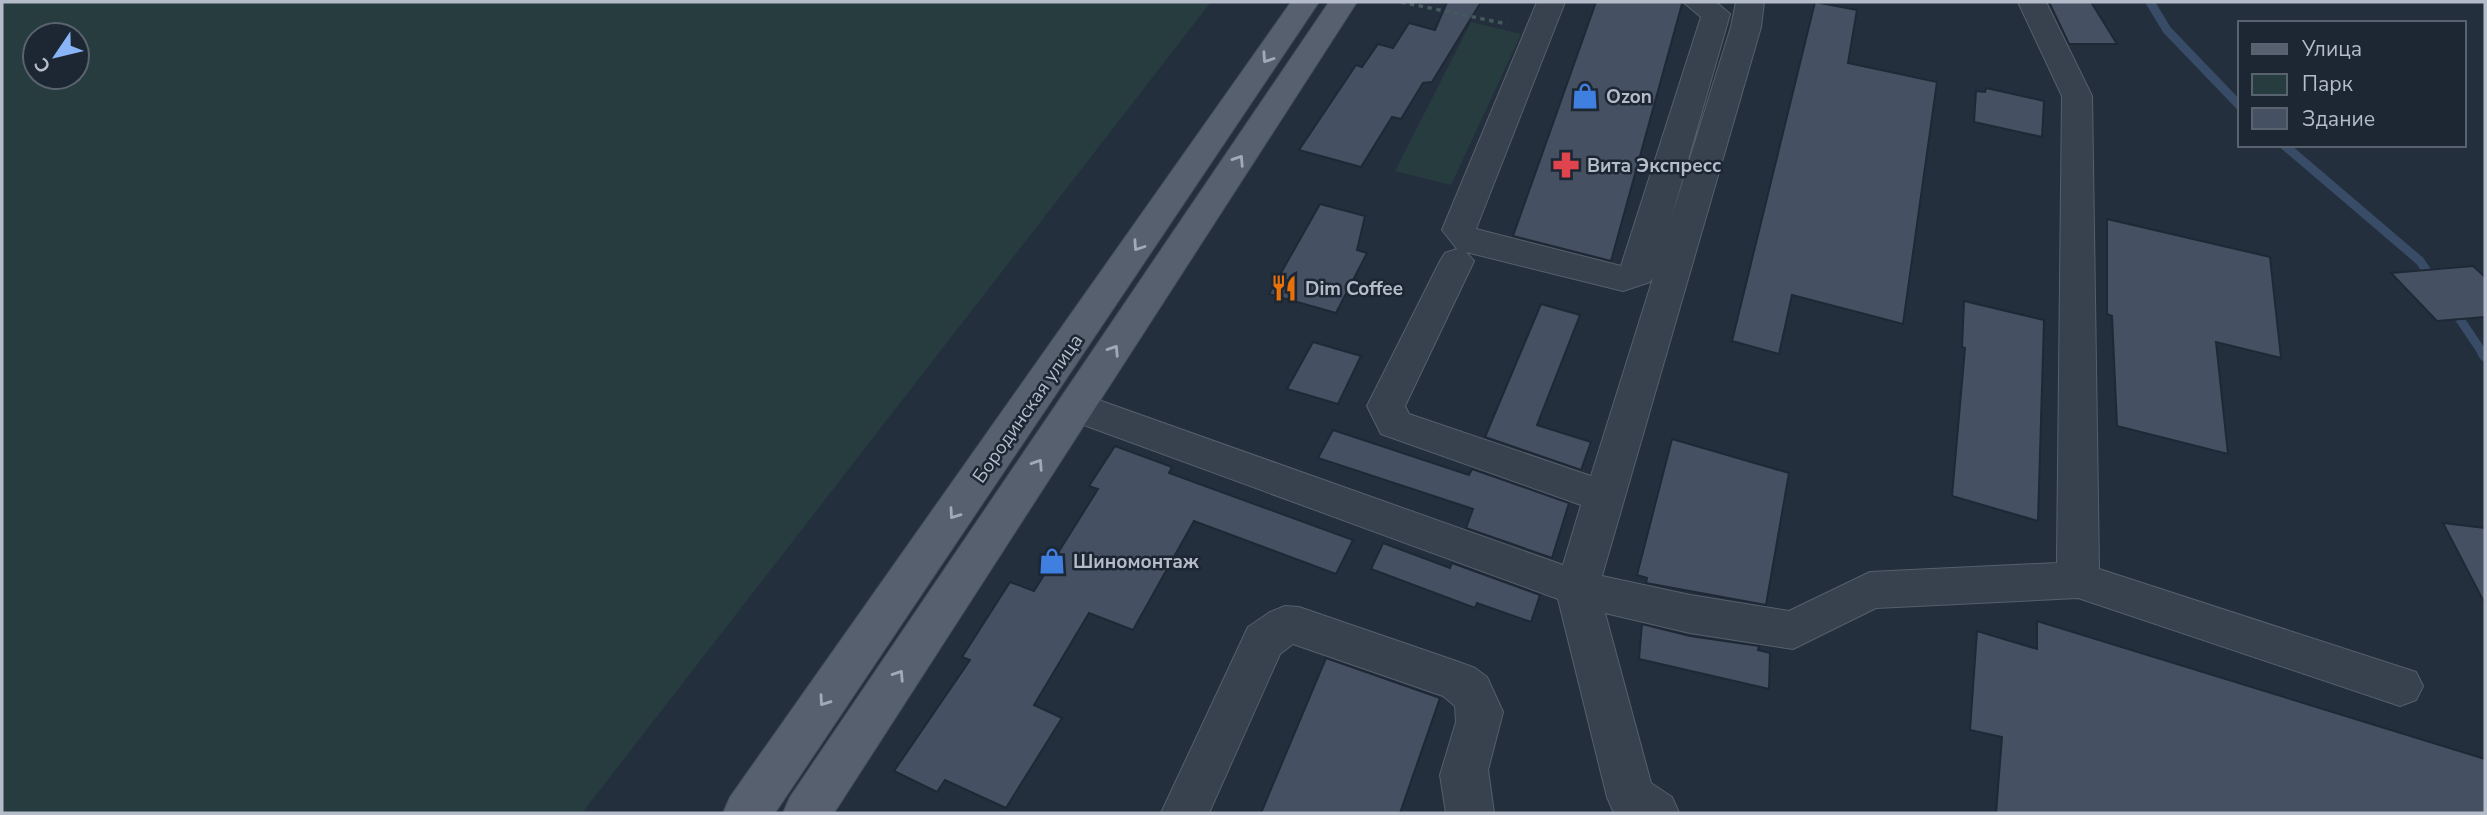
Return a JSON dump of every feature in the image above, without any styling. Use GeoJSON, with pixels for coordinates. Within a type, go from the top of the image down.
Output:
{"type":"FeatureCollection","features":[{"type":"Feature","properties":{"kind":"main road","name":"Бородинская улица"},"geometry":{"type":"LineString","coordinates":[[747,813],[1305,2]]}},
{"type":"Feature","properties":{"kind":"main road","name":"Бородинская улица"},"geometry":{"type":"LineString","coordinates":[[807,813],[1343,2]]}},
{"type":"Feature","properties":{"kind":"lane"},"geometry":{"type":"LineString","coordinates":[[1551,2],[1459,230],[1466,240],[1623,279],[1638,273],[1716,14],[1698,2]]}},
{"type":"Feature","properties":{"kind":"lane"},"geometry":{"type":"LineString","coordinates":[[1655,813],[1631,797],[1577,588],[1703,174],[1746,27],[1750,2]]}},
{"type":"Feature","properties":{"kind":"lane"},"geometry":{"type":"LineString","coordinates":[[2032,2],[2077,96],[2078,580]]}},
{"type":"Feature","properties":{"kind":"lane"},"geometry":{"type":"LineString","coordinates":[[1457,261],[1386,406],[1395,424],[1605,497]]}},
{"type":"Feature","properties":{"kind":"lane"},"geometry":{"type":"LineString","coordinates":[[1076,407],[1577,588],[1690,614],[1793,630],[1870,590],[2078,580],[2400,686]]}},
{"type":"Feature","properties":{"kind":"lane"},"geometry":{"type":"LineString","coordinates":[[1185,813],[1264,641],[1285,625],[1299,626],[1447,678],[1472,691],[1480,702],[1481,713],[1464,773],[1470,813]]}},
{"type":"Feature","properties":{"kind":"path"},"geometry":{"type":"LineString","coordinates":[[1401,2],[1539,31]]}},
{"type":"Feature","properties":{"kind":"green space"},"geometry":{"type":"Polygon","coordinates":[[[2,2],[1211,2],[582,813],[2,813],[2,2]]]}},
{"type":"Feature","properties":{"kind":"green space"},"geometry":{"type":"Polygon","coordinates":[[[1471,22],[1521,34],[1451,185],[1395,171],[1471,22]]]}},
{"type":"Feature","properties":{"kind":"building"},"geometry":{"type":"Polygon","coordinates":[[[1447,2],[1481,2],[1432,82],[1423,83],[1401,119],[1392,117],[1361,167],[1299,150],[1356,65],[1362,67],[1378,44],[1393,48],[1409,23],[1435,30],[1447,2]]]}},
{"type":"Feature","properties":{"kind":"building"},"geometry":{"type":"Polygon","coordinates":[[[1596,2],[1682,4],[1611,261],[1513,236],[1596,2]]]}},
{"type":"Feature","properties":{"kind":"building"},"geometry":{"type":"Polygon","coordinates":[[[1815,2],[1857,10],[1848,63],[1937,82],[1903,324],[1792,295],[1779,354],[1732,341],[1815,2]]]}},
{"type":"Feature","properties":{"kind":"building"},"geometry":{"type":"Polygon","coordinates":[[[2049,2],[2091,2],[2117,44],[2069,44],[2049,2]]]}},
{"type":"Feature","properties":{"kind":"building"},"geometry":{"type":"Polygon","coordinates":[[[1986,88],[2044,101],[2042,137],[1974,122],[1976,91],[1985,92],[1986,88]]]}},
{"type":"Feature","properties":{"kind":"building"},"geometry":{"type":"Polygon","coordinates":[[[1320,204],[1365,216],[1357,250],[1367,253],[1336,313],[1269,294],[1320,204]]]}},
{"type":"Feature","properties":{"kind":"building"},"geometry":{"type":"Polygon","coordinates":[[[2107,219],[2270,257],[2281,358],[2216,342],[2228,454],[2117,426],[2112,316],[2107,314],[2107,219]]]}},
{"type":"Feature","properties":{"kind":"building"},"geometry":{"type":"Polygon","coordinates":[[[2473,266],[2485,277],[2485,317],[2437,321],[2391,273],[2473,266]]]}},
{"type":"Feature","properties":{"kind":"building"},"geometry":{"type":"Polygon","coordinates":[[[1964,301],[2044,320],[2038,521],[1952,496],[1965,348],[1962,347],[1964,301]]]}},
{"type":"Feature","properties":{"kind":"building"},"geometry":{"type":"Polygon","coordinates":[[[1541,304],[1580,315],[1537,425],[1591,442],[1581,470],[1485,437],[1541,304]]]}},
{"type":"Feature","properties":{"kind":"building"},"geometry":{"type":"Polygon","coordinates":[[[1313,342],[1361,356],[1338,404],[1287,389],[1313,342]]]}},
{"type":"Feature","properties":{"kind":"building"},"geometry":{"type":"Polygon","coordinates":[[[1333,430],[1469,475],[1472,469],[1569,503],[1552,558],[1466,528],[1473,509],[1318,458],[1333,430]]]}},
{"type":"Feature","properties":{"kind":"building"},"geometry":{"type":"Polygon","coordinates":[[[1672,439],[1789,473],[1766,605],[1646,583],[1647,578],[1637,575],[1672,439]]]}},
{"type":"Feature","properties":{"kind":"building"},"geometry":{"type":"Polygon","coordinates":[[[1115,446],[1172,467],[1169,473],[1353,540],[1336,574],[1194,521],[1133,630],[1089,613],[1034,705],[1062,718],[1006,808],[945,780],[937,792],[894,771],[970,660],[962,657],[1010,582],[1034,591],[1098,489],[1089,486],[1115,446]]]}},
{"type":"Feature","properties":{"kind":"building"},"geometry":{"type":"Polygon","coordinates":[[[2443,523],[2485,528],[2485,604],[2443,523]]]}},
{"type":"Feature","properties":{"kind":"building"},"geometry":{"type":"Polygon","coordinates":[[[1383,543],[1450,568],[1452,563],[1540,595],[1531,622],[1477,603],[1475,608],[1371,569],[1383,543]]]}},
{"type":"Feature","properties":{"kind":"building"},"geometry":{"type":"Polygon","coordinates":[[[2037,621],[2485,759],[2485,813],[1996,813],[2002,737],[1970,730],[1977,631],[2037,649],[2037,621]]]}},
{"type":"Feature","properties":{"kind":"building"},"geometry":{"type":"Polygon","coordinates":[[[1642,624],[1690,636],[1759,646],[1758,650],[1770,653],[1769,689],[1639,659],[1642,624]]]}},
{"type":"Feature","properties":{"kind":"building"},"geometry":{"type":"Polygon","coordinates":[[[1326,658],[1440,698],[1400,813],[1261,813],[1326,658]]]}},
{"type":"Feature","properties":{"kind":"waterway"},"geometry":{"type":"LineString","coordinates":[[2150,2],[2167,30],[2238,104]]}},
{"type":"Feature","properties":{"kind":"waterway"},"geometry":{"type":"LineString","coordinates":[[2286,147],[2420,261],[2434,282]]}},
{"type":"Feature","properties":{"kind":"waterway"},"geometry":{"type":"LineString","coordinates":[[2453,309],[2484,355]]}},
{"type":"Feature","properties":{"kind":"place","name":"Ozon"},"geometry":{"type":"Point","coordinates":[1585,96]}},
{"type":"Feature","properties":{"kind":"place","name":"Вита Экспресс"},"geometry":{"type":"Point","coordinates":[1566,165]}},
{"type":"Feature","properties":{"kind":"place","name":"Dim Coffee"},"geometry":{"type":"Point","coordinates":[1284,288]}},
{"type":"Feature","properties":{"kind":"place","name":"Шиномонтаж"},"geometry":{"type":"Point","coordinates":[1052,561]}}]}
